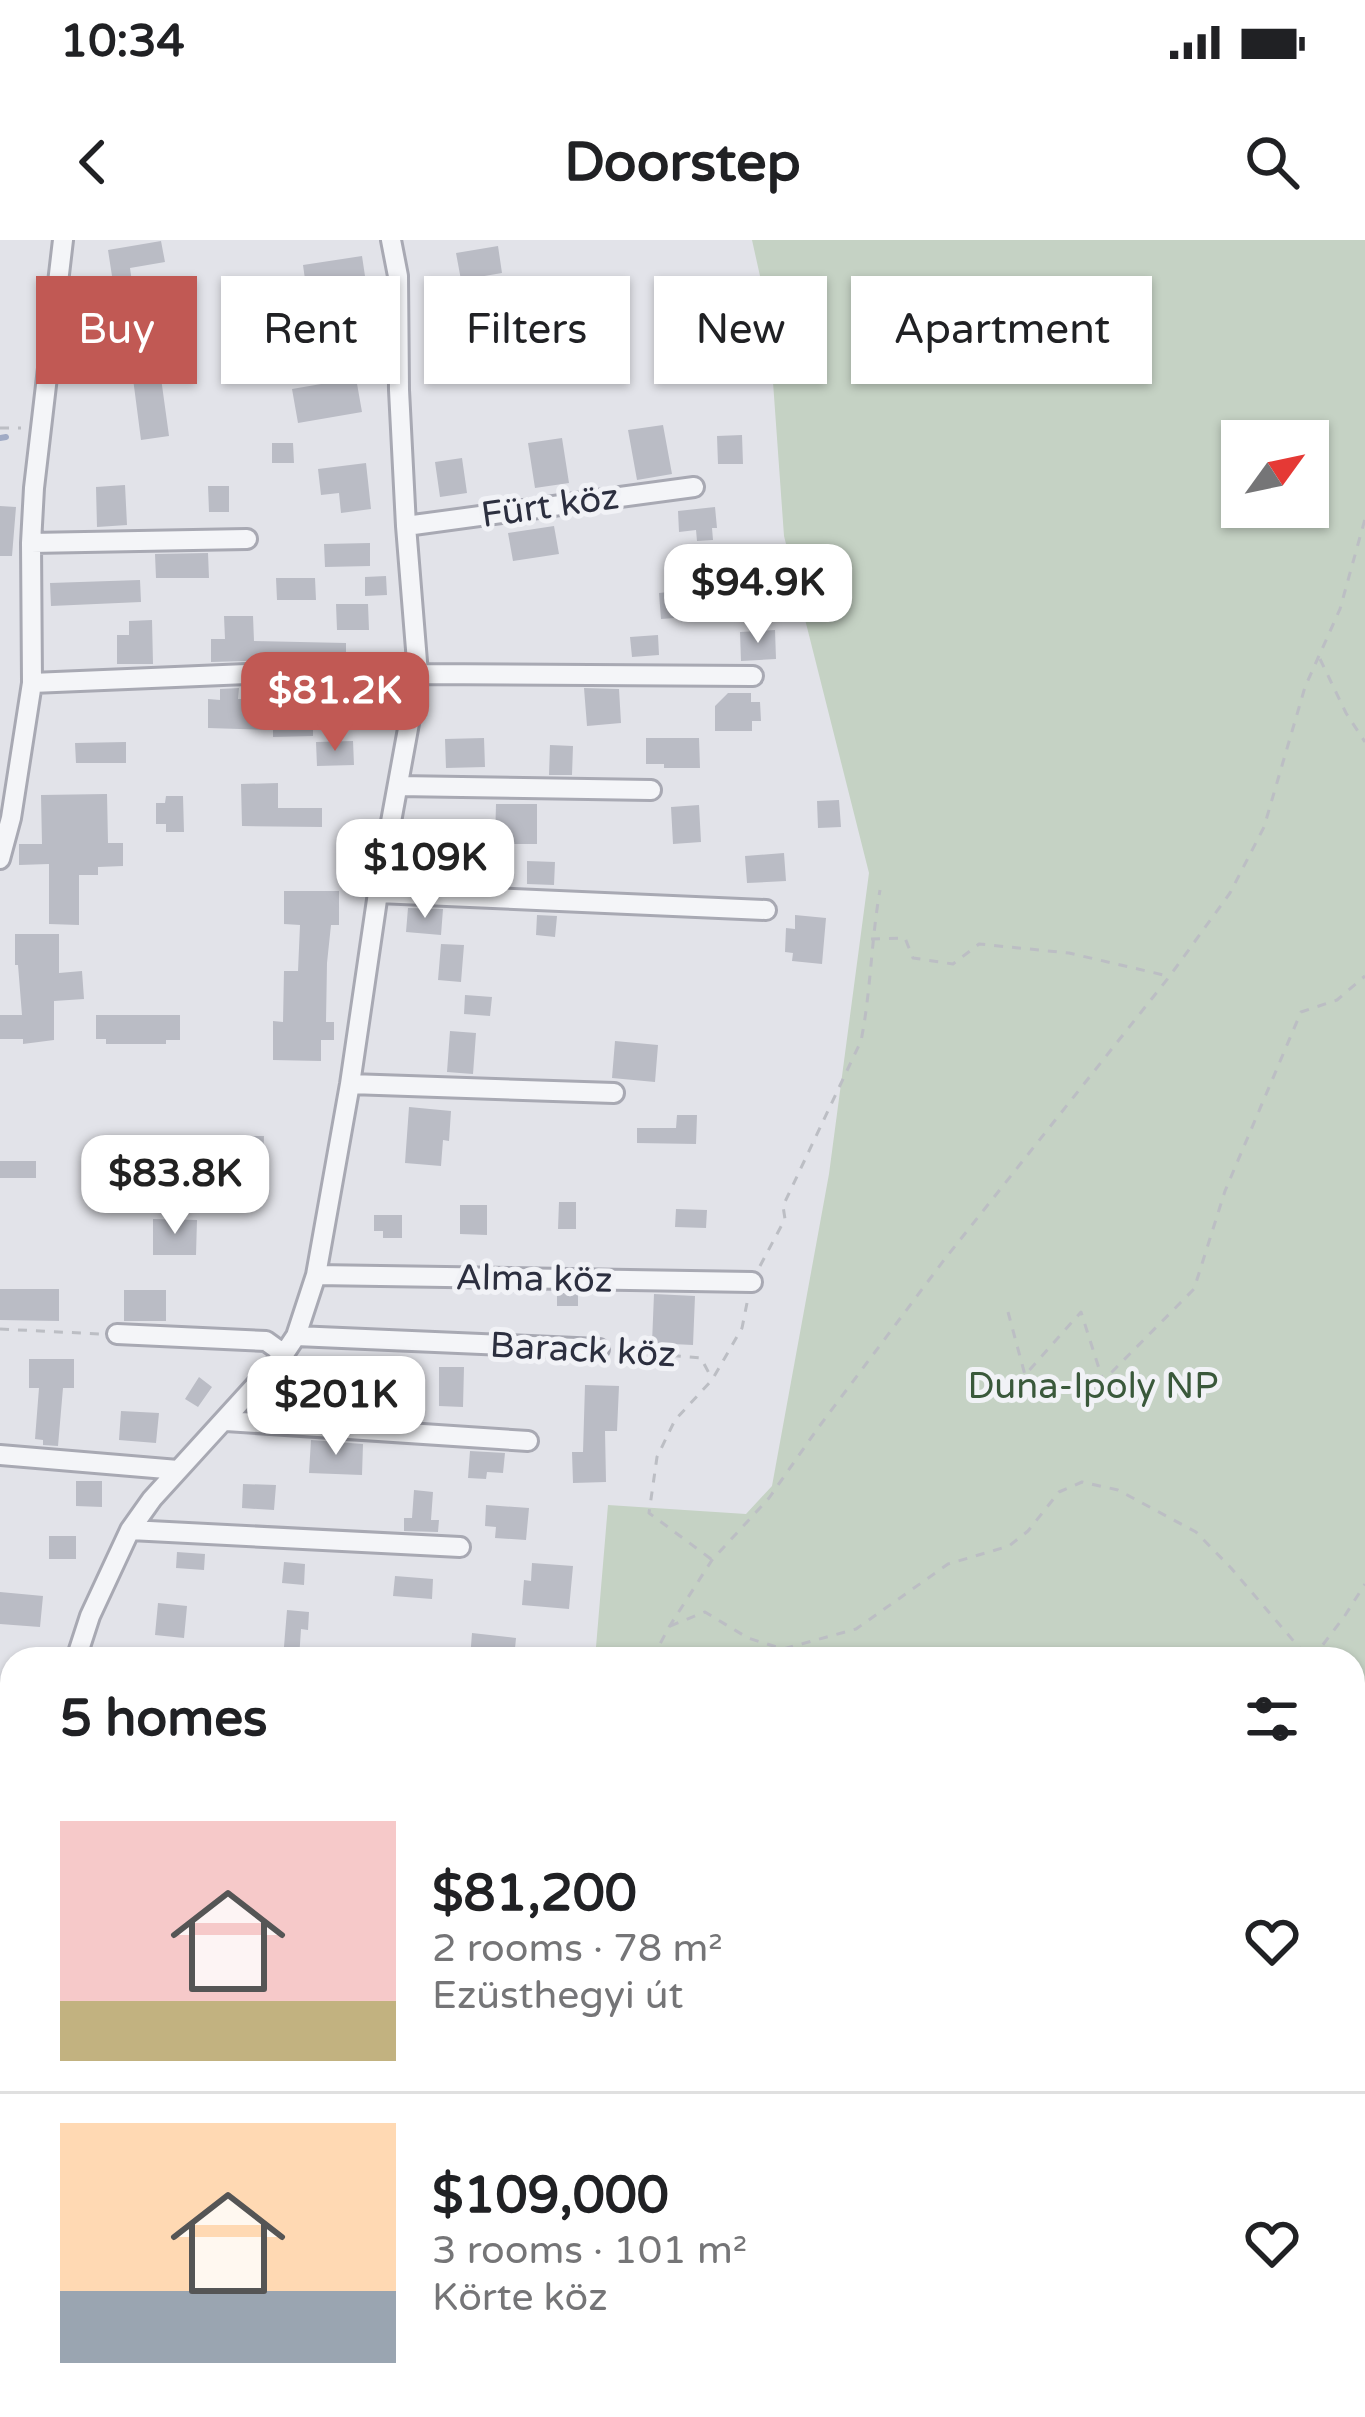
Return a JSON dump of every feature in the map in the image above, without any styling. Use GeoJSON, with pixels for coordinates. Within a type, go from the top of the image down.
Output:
{"type":"FeatureCollection","features":[{"type":"Feature","properties":{"kind":"street"},"geometry":{"type":"LineString","coordinates":[[0,859],[32,683],[34,488],[63,240]]}},
{"type":"Feature","properties":{"kind":"street"},"geometry":{"type":"LineString","coordinates":[[80,1647],[130,1529],[284,1354],[296,1336],[316,1275],[418,674],[406,526],[398,276],[392,240]]}},
{"type":"Feature","properties":{"kind":"street","name":"Fürt köz"},"geometry":{"type":"LineString","coordinates":[[406,526],[694,487]]}},
{"type":"Feature","properties":{"kind":"street"},"geometry":{"type":"LineString","coordinates":[[31,543],[247,539]]}},
{"type":"Feature","properties":{"kind":"street"},"geometry":{"type":"LineString","coordinates":[[32,683],[247,674]]}},
{"type":"Feature","properties":{"kind":"street"},"geometry":{"type":"LineString","coordinates":[[418,674],[753,676]]}},
{"type":"Feature","properties":{"kind":"street"},"geometry":{"type":"LineString","coordinates":[[398,786],[651,790]]}},
{"type":"Feature","properties":{"kind":"street"},"geometry":{"type":"LineString","coordinates":[[378,893],[766,910]]}},
{"type":"Feature","properties":{"kind":"street"},"geometry":{"type":"LineString","coordinates":[[350,1084],[614,1094]]}},
{"type":"Feature","properties":{"kind":"street","name":"Alma köz"},"geometry":{"type":"LineString","coordinates":[[316,1275],[752,1282]]}},
{"type":"Feature","properties":{"kind":"street"},"geometry":{"type":"LineString","coordinates":[[118,1334],[266,1341],[284,1354]]}},
{"type":"Feature","properties":{"kind":"street","name":"Barack köz"},"geometry":{"type":"LineString","coordinates":[[296,1336],[598,1349]]}},
{"type":"Feature","properties":{"kind":"street"},"geometry":{"type":"LineString","coordinates":[[226,1421],[528,1441]]}},
{"type":"Feature","properties":{"kind":"street"},"geometry":{"type":"LineString","coordinates":[[0,1455],[178,1470]]}},
{"type":"Feature","properties":{"kind":"street"},"geometry":{"type":"LineString","coordinates":[[130,1529],[460,1547]]}},
{"type":"Feature","properties":{"kind":"path"},"geometry":{"type":"LineString","coordinates":[[658,1647],[712,1560],[769,1498],[944,1260],[1230,893],[1264,827],[1300,704],[1340,608],[1365,519]]}},
{"type":"Feature","properties":{"kind":"path"},"geometry":{"type":"LineString","coordinates":[[1319,657],[1365,742]]}},
{"type":"Feature","properties":{"kind":"path"},"geometry":{"type":"LineString","coordinates":[[247,674],[418,674]]}},
{"type":"Feature","properties":{"kind":"path"},"geometry":{"type":"LineString","coordinates":[[712,1560],[649,1513],[657,1457],[675,1420],[712,1380],[742,1328],[752,1282],[785,1219],[783,1206],[861,1041],[880,890]]}},
{"type":"Feature","properties":{"kind":"path"},"geometry":{"type":"LineString","coordinates":[[871,939],[905,938],[913,958],[952,964],[979,944],[1069,953],[1169,977]]}},
{"type":"Feature","properties":{"kind":"path"},"geometry":{"type":"LineString","coordinates":[[1008,1312],[1025,1375],[1082,1312],[1103,1381],[1194,1289],[1226,1192],[1301,1012],[1337,1000],[1365,976]]}},
{"type":"Feature","properties":{"kind":"path"},"geometry":{"type":"LineString","coordinates":[[0,1329],[118,1334]]}},
{"type":"Feature","properties":{"kind":"path","name":"Barack köz"},"geometry":{"type":"LineString","coordinates":[[598,1349],[701,1358],[712,1380]]}},
{"type":"Feature","properties":{"kind":"path"},"geometry":{"type":"LineString","coordinates":[[790,1647],[856,1629],[949,1564],[1009,1546],[1028,1531],[1059,1492],[1082,1482],[1118,1490],[1196,1532],[1299,1647]]}},
{"type":"Feature","properties":{"kind":"path"},"geometry":{"type":"LineString","coordinates":[[1320,1647],[1365,1584]]}},
{"type":"Feature","properties":{"kind":"path"},"geometry":{"type":"LineString","coordinates":[[669,1627],[705,1612],[748,1638],[777,1647]]}},
{"type":"Feature","properties":{"kind":"green space","name":"Duna-Ipoly NP"},"geometry":{"type":"Polygon","coordinates":[[[752,240],[1365,240],[1365,1647],[596,1647],[608,1505],[746,1514],[772,1486],[829,1174],[869,873],[784,536],[773,384],[827,384],[827,276],[760,276],[752,240]]]}},
{"type":"Feature","properties":{"kind":"building"},"geometry":{"type":"Polygon","coordinates":[[[161,241],[165,262],[130,268],[131,276],[112,276],[108,250],[161,241]]]}},
{"type":"Feature","properties":{"kind":"building"},"geometry":{"type":"Polygon","coordinates":[[[498,246],[502,273],[460,276],[456,253],[498,246]]]}},
{"type":"Feature","properties":{"kind":"building"},"geometry":{"type":"Polygon","coordinates":[[[362,256],[365,276],[305,276],[303,265],[362,256]]]}},
{"type":"Feature","properties":{"kind":"building"},"geometry":{"type":"Polygon","coordinates":[[[134,384],[162,384],[169,436],[141,440],[134,384]]]}},
{"type":"Feature","properties":{"kind":"building"},"geometry":{"type":"Polygon","coordinates":[[[357,384],[362,412],[298,423],[292,389],[357,384]]]}},
{"type":"Feature","properties":{"kind":"building"},"geometry":{"type":"Polygon","coordinates":[[[663,425],[672,474],[637,480],[628,430],[663,425]]]}},
{"type":"Feature","properties":{"kind":"building"},"geometry":{"type":"Polygon","coordinates":[[[742,435],[743,464],[718,464],[717,436],[742,435]]]}},
{"type":"Feature","properties":{"kind":"building"},"geometry":{"type":"Polygon","coordinates":[[[562,438],[569,483],[535,488],[528,443],[562,438]]]}},
{"type":"Feature","properties":{"kind":"building"},"geometry":{"type":"Polygon","coordinates":[[[272,443],[293,443],[294,463],[272,463],[272,443]]]}},
{"type":"Feature","properties":{"kind":"building"},"geometry":{"type":"Polygon","coordinates":[[[462,458],[467,493],[440,497],[435,462],[462,458]]]}},
{"type":"Feature","properties":{"kind":"building"},"geometry":{"type":"Polygon","coordinates":[[[366,463],[371,509],[341,513],[339,493],[321,495],[318,469],[366,463]]]}},
{"type":"Feature","properties":{"kind":"building"},"geometry":{"type":"Polygon","coordinates":[[[125,485],[127,525],[97,527],[96,487],[125,485]]]}},
{"type":"Feature","properties":{"kind":"building"},"geometry":{"type":"Polygon","coordinates":[[[208,486],[229,486],[229,512],[209,512],[208,486]]]}},
{"type":"Feature","properties":{"kind":"building"},"geometry":{"type":"Polygon","coordinates":[[[0,506],[16,507],[12,556],[0,556],[0,506]]]}},
{"type":"Feature","properties":{"kind":"building"},"geometry":{"type":"Polygon","coordinates":[[[715,507],[713,540],[697,541],[696,530],[679,532],[678,511],[715,507]]]}},
{"type":"Feature","properties":{"kind":"building"},"geometry":{"type":"Polygon","coordinates":[[[554,526],[559,554],[513,561],[508,533],[554,526]]]}},
{"type":"Feature","properties":{"kind":"building"},"geometry":{"type":"Polygon","coordinates":[[[370,543],[370,566],[325,567],[324,544],[370,543]]]}},
{"type":"Feature","properties":{"kind":"building"},"geometry":{"type":"Polygon","coordinates":[[[208,553],[209,578],[156,578],[155,554],[208,553]]]}},
{"type":"Feature","properties":{"kind":"building"},"geometry":{"type":"Polygon","coordinates":[[[386,576],[387,595],[365,596],[365,577],[386,576]]]}},
{"type":"Feature","properties":{"kind":"building"},"geometry":{"type":"Polygon","coordinates":[[[276,578],[315,578],[316,600],[277,600],[276,578]]]}},
{"type":"Feature","properties":{"kind":"building"},"geometry":{"type":"Polygon","coordinates":[[[140,580],[141,602],[51,606],[50,583],[140,580]]]}},
{"type":"Feature","properties":{"kind":"building"},"geometry":{"type":"Polygon","coordinates":[[[687,590],[689,617],[661,619],[659,593],[687,590]]]}},
{"type":"Feature","properties":{"kind":"building"},"geometry":{"type":"Polygon","coordinates":[[[336,604],[368,604],[369,630],[337,630],[336,604]]]}},
{"type":"Feature","properties":{"kind":"building"},"geometry":{"type":"Polygon","coordinates":[[[224,616],[253,616],[254,641],[346,643],[346,666],[326,666],[326,659],[211,662],[211,639],[225,639],[224,616]]]}},
{"type":"Feature","properties":{"kind":"building"},"geometry":{"type":"Polygon","coordinates":[[[152,620],[153,664],[117,664],[117,635],[129,635],[129,621],[152,620]]]}},
{"type":"Feature","properties":{"kind":"building"},"geometry":{"type":"Polygon","coordinates":[[[775,630],[776,659],[741,661],[740,632],[775,630]]]}},
{"type":"Feature","properties":{"kind":"building"},"geometry":{"type":"Polygon","coordinates":[[[658,635],[659,655],[632,657],[630,637],[658,635]]]}},
{"type":"Feature","properties":{"kind":"building"},"geometry":{"type":"Polygon","coordinates":[[[239,688],[238,699],[252,699],[251,712],[313,712],[313,736],[273,737],[273,730],[208,728],[208,699],[220,700],[220,689],[239,688]]]}},
{"type":"Feature","properties":{"kind":"building"},"geometry":{"type":"Polygon","coordinates":[[[353,688],[382,688],[382,718],[354,719],[353,688]]]}},
{"type":"Feature","properties":{"kind":"building"},"geometry":{"type":"Polygon","coordinates":[[[584,688],[619,689],[621,723],[587,726],[584,688]]]}},
{"type":"Feature","properties":{"kind":"building"},"geometry":{"type":"Polygon","coordinates":[[[728,693],[751,693],[751,702],[760,702],[761,721],[752,721],[752,731],[715,731],[715,706],[728,693]]]}},
{"type":"Feature","properties":{"kind":"building"},"geometry":{"type":"Polygon","coordinates":[[[484,738],[485,767],[446,768],[445,739],[484,738]]]}},
{"type":"Feature","properties":{"kind":"building"},"geometry":{"type":"Polygon","coordinates":[[[646,738],[699,738],[700,768],[646,764],[646,738]]]}},
{"type":"Feature","properties":{"kind":"building"},"geometry":{"type":"Polygon","coordinates":[[[353,741],[354,765],[317,766],[316,742],[353,741]]]}},
{"type":"Feature","properties":{"kind":"building"},"geometry":{"type":"Polygon","coordinates":[[[126,742],[126,763],[76,763],[75,743],[126,742]]]}},
{"type":"Feature","properties":{"kind":"building"},"geometry":{"type":"Polygon","coordinates":[[[550,745],[573,746],[572,775],[549,775],[550,745]]]}},
{"type":"Feature","properties":{"kind":"building"},"geometry":{"type":"Polygon","coordinates":[[[278,783],[278,808],[322,808],[322,827],[242,826],[241,784],[278,783]]]}},
{"type":"Feature","properties":{"kind":"building"},"geometry":{"type":"Polygon","coordinates":[[[107,794],[108,843],[123,843],[123,866],[98,867],[98,875],[79,875],[79,925],[49,924],[49,864],[19,865],[19,844],[42,844],[41,795],[107,794]]]}},
{"type":"Feature","properties":{"kind":"building"},"geometry":{"type":"Polygon","coordinates":[[[166,796],[183,796],[184,832],[166,832],[166,824],[156,824],[156,803],[165,803],[166,796]]]}},
{"type":"Feature","properties":{"kind":"building"},"geometry":{"type":"Polygon","coordinates":[[[839,800],[841,827],[818,828],[817,801],[839,800]]]}},
{"type":"Feature","properties":{"kind":"building"},"geometry":{"type":"Polygon","coordinates":[[[496,804],[537,804],[537,844],[495,844],[496,804]]]}},
{"type":"Feature","properties":{"kind":"building"},"geometry":{"type":"Polygon","coordinates":[[[699,805],[701,842],[673,844],[671,807],[699,805]]]}},
{"type":"Feature","properties":{"kind":"building"},"geometry":{"type":"Polygon","coordinates":[[[784,853],[786,881],[747,883],[745,856],[784,853]]]}},
{"type":"Feature","properties":{"kind":"building"},"geometry":{"type":"Polygon","coordinates":[[[527,861],[555,862],[554,885],[527,884],[527,861]]]}},
{"type":"Feature","properties":{"kind":"building"},"geometry":{"type":"Polygon","coordinates":[[[284,891],[339,891],[339,925],[331,925],[327,963],[326,1022],[334,1022],[334,1040],[321,1040],[321,1061],[273,1060],[273,1021],[283,1022],[284,971],[298,971],[300,925],[284,924],[284,891]]]}},
{"type":"Feature","properties":{"kind":"building"},"geometry":{"type":"Polygon","coordinates":[[[408,908],[443,909],[441,935],[406,932],[408,908]]]}},
{"type":"Feature","properties":{"kind":"building"},"geometry":{"type":"Polygon","coordinates":[[[537,915],[557,916],[555,937],[536,935],[537,915]]]}},
{"type":"Feature","properties":{"kind":"building"},"geometry":{"type":"Polygon","coordinates":[[[795,915],[826,918],[822,964],[792,961],[793,953],[785,952],[786,928],[795,929],[795,915]]]}},
{"type":"Feature","properties":{"kind":"building"},"geometry":{"type":"Polygon","coordinates":[[[15,934],[59,934],[59,973],[82,971],[84,999],[54,1001],[54,1040],[23,1044],[23,1039],[0,1039],[0,1015],[22,1015],[15,934]]]}},
{"type":"Feature","properties":{"kind":"building"},"geometry":{"type":"Polygon","coordinates":[[[441,944],[464,945],[461,982],[438,980],[441,944]]]}},
{"type":"Feature","properties":{"kind":"building"},"geometry":{"type":"Polygon","coordinates":[[[465,995],[492,997],[490,1016],[464,1014],[465,995]]]}},
{"type":"Feature","properties":{"kind":"building"},"geometry":{"type":"Polygon","coordinates":[[[96,1015],[180,1015],[180,1040],[106,1044],[106,1039],[96,1039],[96,1015]]]}},
{"type":"Feature","properties":{"kind":"building"},"geometry":{"type":"Polygon","coordinates":[[[450,1031],[476,1033],[473,1074],[447,1072],[450,1031]]]}},
{"type":"Feature","properties":{"kind":"building"},"geometry":{"type":"Polygon","coordinates":[[[615,1041],[658,1045],[655,1082],[612,1078],[615,1041]]]}},
{"type":"Feature","properties":{"kind":"building"},"geometry":{"type":"Polygon","coordinates":[[[409,1107],[451,1111],[441,1166],[405,1163],[409,1107]]]}},
{"type":"Feature","properties":{"kind":"building"},"geometry":{"type":"Polygon","coordinates":[[[677,1115],[697,1115],[696,1144],[637,1143],[637,1128],[676,1128],[677,1115]]]}},
{"type":"Feature","properties":{"kind":"building"},"geometry":{"type":"Polygon","coordinates":[[[238,1136],[264,1136],[262,1194],[205,1193],[205,1167],[238,1167],[238,1136]]]}},
{"type":"Feature","properties":{"kind":"building"},"geometry":{"type":"Polygon","coordinates":[[[0,1161],[36,1161],[36,1178],[0,1178],[0,1161]]]}},
{"type":"Feature","properties":{"kind":"building"},"geometry":{"type":"Polygon","coordinates":[[[559,1202],[576,1202],[576,1229],[558,1229],[559,1202]]]}},
{"type":"Feature","properties":{"kind":"building"},"geometry":{"type":"Polygon","coordinates":[[[460,1205],[487,1205],[487,1235],[460,1234],[460,1205]]]}},
{"type":"Feature","properties":{"kind":"building"},"geometry":{"type":"Polygon","coordinates":[[[676,1209],[707,1210],[706,1228],[675,1227],[676,1209]]]}},
{"type":"Feature","properties":{"kind":"building"},"geometry":{"type":"Polygon","coordinates":[[[374,1215],[402,1215],[402,1238],[383,1238],[383,1231],[374,1231],[374,1215]]]}},
{"type":"Feature","properties":{"kind":"building"},"geometry":{"type":"Polygon","coordinates":[[[153,1219],[197,1220],[196,1255],[153,1255],[153,1219]]]}},
{"type":"Feature","properties":{"kind":"building"},"geometry":{"type":"Polygon","coordinates":[[[0,1289],[59,1289],[59,1321],[0,1320],[0,1289]]]}},
{"type":"Feature","properties":{"kind":"building"},"geometry":{"type":"Polygon","coordinates":[[[124,1290],[166,1290],[166,1321],[124,1321],[124,1290]]]}},
{"type":"Feature","properties":{"kind":"building"},"geometry":{"type":"Polygon","coordinates":[[[557,1292],[578,1293],[578,1306],[557,1306],[557,1292]]]}},
{"type":"Feature","properties":{"kind":"building"},"geometry":{"type":"Polygon","coordinates":[[[654,1294],[695,1296],[693,1345],[652,1343],[654,1294]]]}},
{"type":"Feature","properties":{"kind":"building"},"geometry":{"type":"Polygon","coordinates":[[[29,1359],[74,1359],[74,1388],[63,1388],[58,1446],[35,1439],[39,1388],[29,1388],[29,1359]]]}},
{"type":"Feature","properties":{"kind":"building"},"geometry":{"type":"Polygon","coordinates":[[[346,1363],[374,1364],[372,1413],[365,1417],[345,1415],[346,1363]]]}},
{"type":"Feature","properties":{"kind":"building"},"geometry":{"type":"Polygon","coordinates":[[[439,1367],[464,1367],[463,1407],[439,1406],[439,1367]]]}},
{"type":"Feature","properties":{"kind":"building"},"geometry":{"type":"Polygon","coordinates":[[[199,1377],[212,1387],[198,1407],[185,1399],[199,1377]]]}},
{"type":"Feature","properties":{"kind":"building"},"geometry":{"type":"Polygon","coordinates":[[[585,1385],[619,1386],[617,1431],[605,1431],[606,1482],[573,1483],[572,1452],[583,1452],[585,1385]]]}},
{"type":"Feature","properties":{"kind":"building"},"geometry":{"type":"Polygon","coordinates":[[[285,1391],[308,1392],[307,1413],[284,1411],[285,1391]]]}},
{"type":"Feature","properties":{"kind":"building"},"geometry":{"type":"Polygon","coordinates":[[[121,1411],[159,1413],[156,1443],[119,1440],[121,1411]]]}},
{"type":"Feature","properties":{"kind":"building"},"geometry":{"type":"Polygon","coordinates":[[[311,1440],[363,1444],[362,1475],[309,1473],[311,1440]]]}},
{"type":"Feature","properties":{"kind":"building"},"geometry":{"type":"Polygon","coordinates":[[[470,1451],[505,1453],[503,1473],[468,1478],[470,1451]]]}},
{"type":"Feature","properties":{"kind":"building"},"geometry":{"type":"Polygon","coordinates":[[[76,1481],[102,1481],[102,1507],[76,1506],[76,1481]]]}},
{"type":"Feature","properties":{"kind":"building"},"geometry":{"type":"Polygon","coordinates":[[[243,1484],[276,1485],[274,1510],[242,1508],[243,1484]]]}},
{"type":"Feature","properties":{"kind":"building"},"geometry":{"type":"Polygon","coordinates":[[[414,1490],[433,1492],[431,1520],[439,1520],[438,1532],[404,1531],[404,1518],[412,1518],[414,1490]]]}},
{"type":"Feature","properties":{"kind":"building"},"geometry":{"type":"Polygon","coordinates":[[[486,1505],[529,1508],[526,1540],[495,1538],[496,1527],[485,1526],[486,1505]]]}},
{"type":"Feature","properties":{"kind":"building"},"geometry":{"type":"Polygon","coordinates":[[[49,1536],[76,1536],[76,1559],[49,1559],[49,1536]]]}},
{"type":"Feature","properties":{"kind":"building"},"geometry":{"type":"Polygon","coordinates":[[[177,1552],[205,1554],[204,1570],[176,1568],[177,1552]]]}},
{"type":"Feature","properties":{"kind":"building"},"geometry":{"type":"Polygon","coordinates":[[[284,1562],[305,1564],[304,1585],[282,1583],[284,1562]]]}},
{"type":"Feature","properties":{"kind":"building"},"geometry":{"type":"Polygon","coordinates":[[[532,1563],[573,1566],[569,1609],[522,1605],[524,1580],[531,1581],[532,1563]]]}},
{"type":"Feature","properties":{"kind":"building"},"geometry":{"type":"Polygon","coordinates":[[[395,1576],[433,1579],[432,1599],[393,1596],[395,1576]]]}},
{"type":"Feature","properties":{"kind":"building"},"geometry":{"type":"Polygon","coordinates":[[[0,1592],[43,1596],[40,1627],[0,1624],[0,1592]]]}},
{"type":"Feature","properties":{"kind":"building"},"geometry":{"type":"Polygon","coordinates":[[[158,1603],[187,1606],[184,1638],[155,1635],[158,1603]]]}},
{"type":"Feature","properties":{"kind":"building"},"geometry":{"type":"Polygon","coordinates":[[[287,1610],[309,1612],[308,1630],[301,1629],[300,1647],[284,1647],[287,1610]]]}},
{"type":"Feature","properties":{"kind":"building"},"geometry":{"type":"Polygon","coordinates":[[[472,1633],[516,1638],[515,1647],[471,1647],[472,1633]]]}},
{"type":"Feature","properties":{"kind":"waterway"},"geometry":{"type":"LineString","coordinates":[[0,438],[6,437]]}}]}
